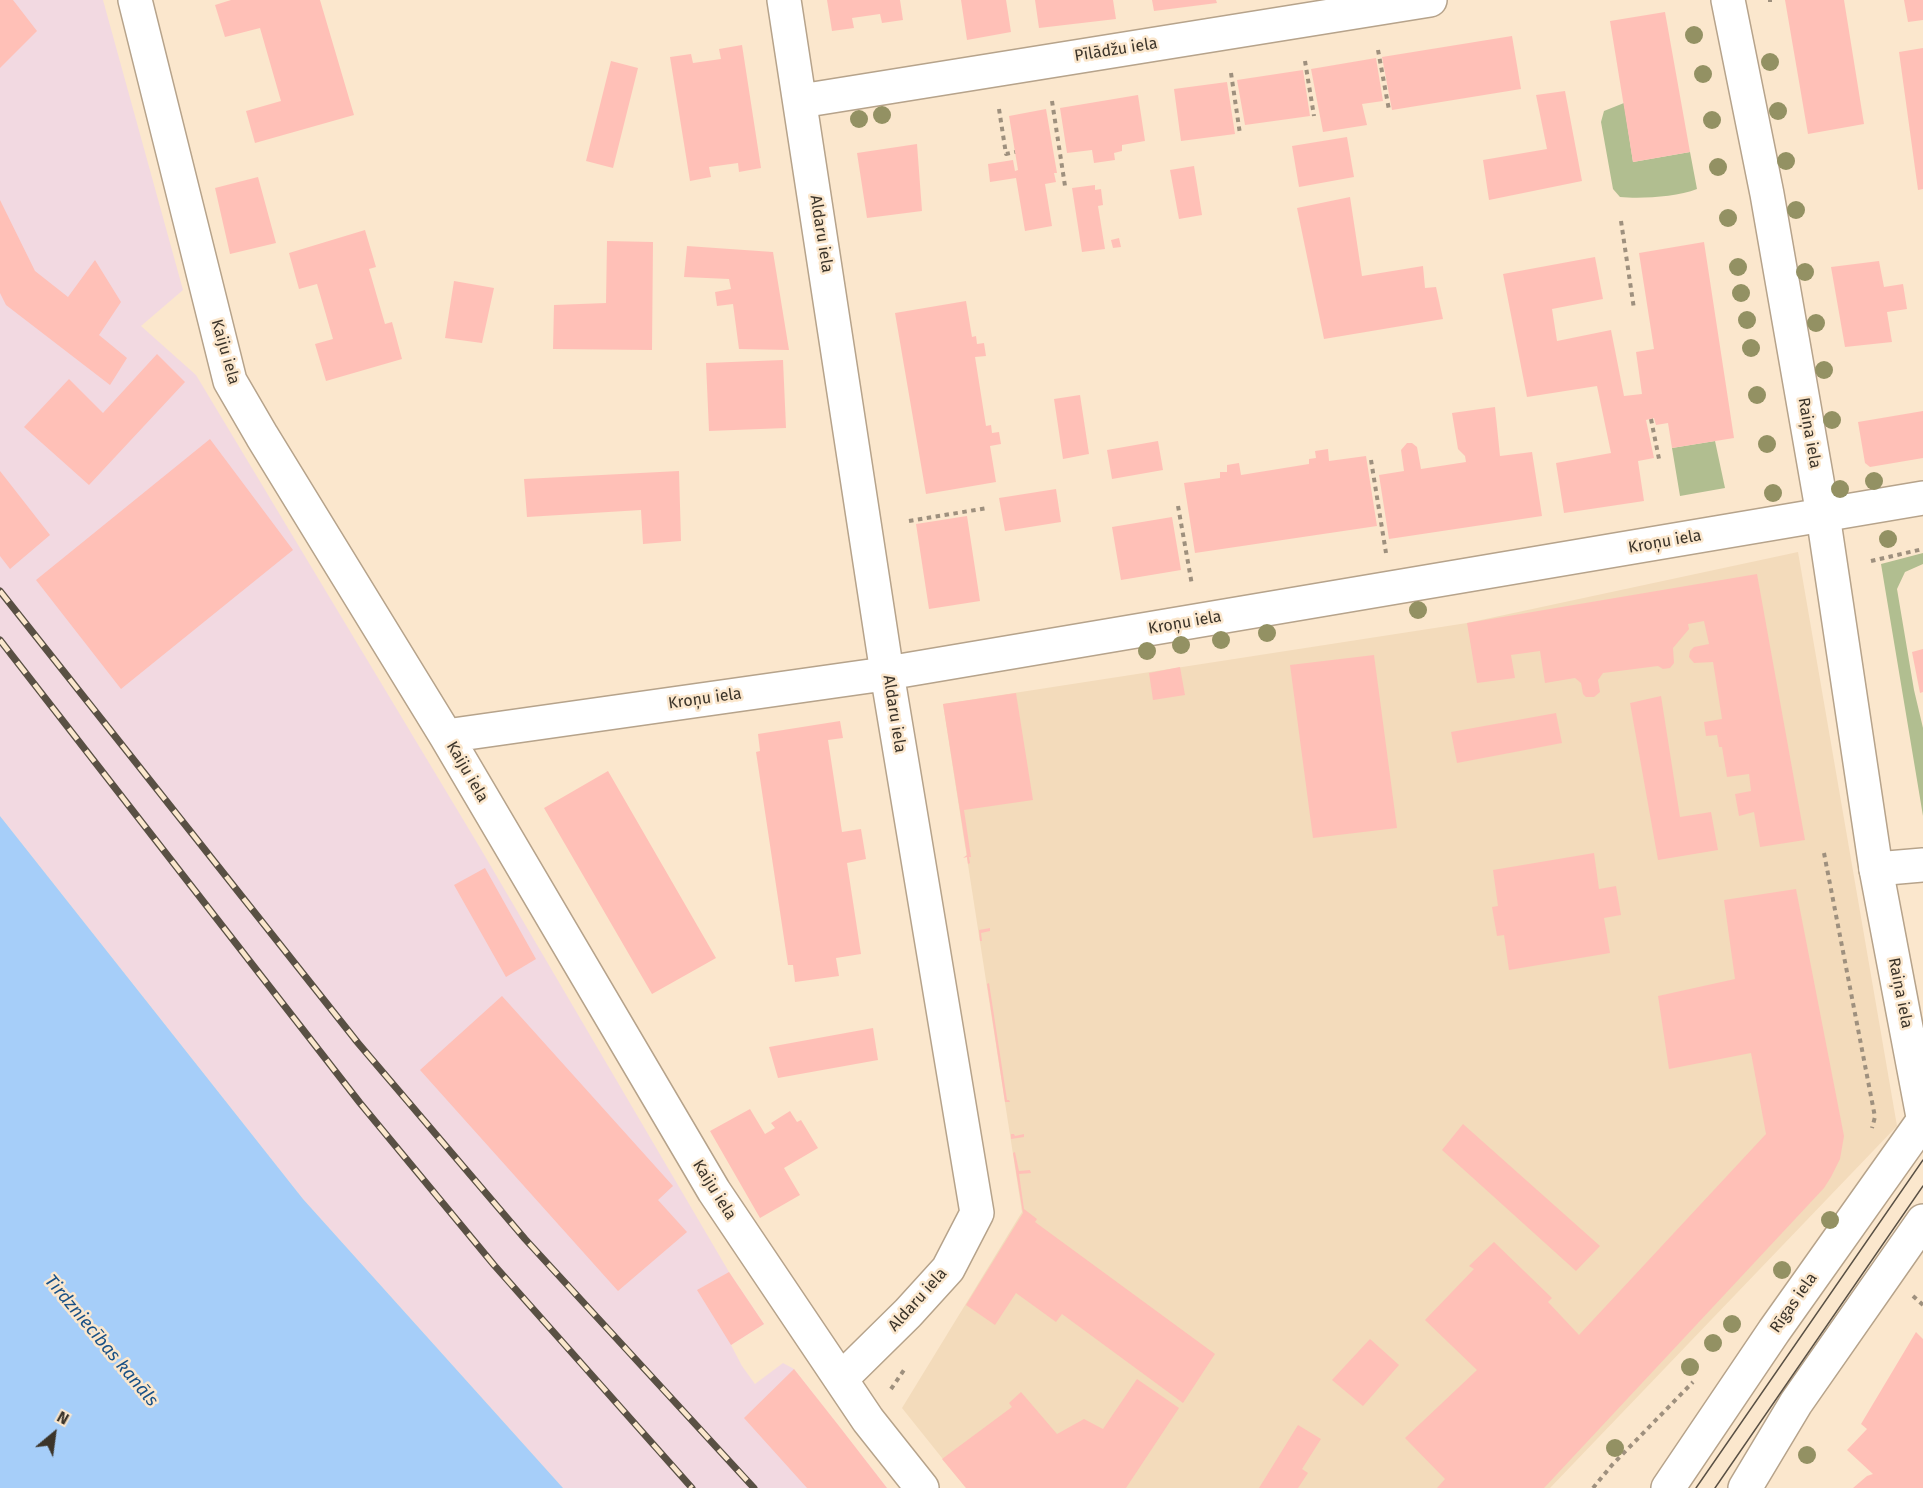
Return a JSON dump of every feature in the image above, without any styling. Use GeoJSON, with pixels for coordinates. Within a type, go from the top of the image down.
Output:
{"type":"FeatureCollection","features":[{"type":"Feature","properties":{"kind":"street","name":"Kaiju iela"},"geometry":{"type":"LineString","coordinates":[[135,0],[230,381],[446,736],[714,1191],[881,1438],[922,1488]]}},
{"type":"Feature","properties":{"kind":"street","name":"Aldaru iela"},"geometry":{"type":"LineString","coordinates":[[784,0],[888,674],[977,1213],[948,1269],[908,1313],[841,1379]]}},
{"type":"Feature","properties":{"kind":"street","name":"Pīlādžu iela"},"geometry":{"type":"LineString","coordinates":[[801,101],[1430,0]]}},
{"type":"Feature","properties":{"kind":"street","name":"Raiņa iela"},"geometry":{"type":"LineString","coordinates":[[1728,0],[1767,194],[1823,515],[1876,869],[1923,1119]]}},
{"type":"Feature","properties":{"kind":"street","name":"Kroņu iela"},"geometry":{"type":"LineString","coordinates":[[446,736],[888,674],[1923,498]]}},
{"type":"Feature","properties":{"kind":"street"},"geometry":{"type":"LineString","coordinates":[[1876,869],[1923,865]]}},
{"type":"Feature","properties":{"kind":"street","name":"Rīgas iela"},"geometry":{"type":"LineString","coordinates":[[1668,1488],[1774,1331],[1923,1119]]}},
{"type":"Feature","properties":{"kind":"street"},"geometry":{"type":"LineString","coordinates":[[1745,1488],[1796,1403],[1923,1221]]}},
{"type":"Feature","properties":{"kind":"path"},"geometry":{"type":"LineString","coordinates":[[1378,50],[1389,110]]}},
{"type":"Feature","properties":{"kind":"path"},"geometry":{"type":"LineString","coordinates":[[1305,61],[1314,116]]}},
{"type":"Feature","properties":{"kind":"path"},"geometry":{"type":"LineString","coordinates":[[1231,73],[1240,134]]}},
{"type":"Feature","properties":{"kind":"path"},"geometry":{"type":"LineString","coordinates":[[1052,101],[1065,186]]}},
{"type":"Feature","properties":{"kind":"path"},"geometry":{"type":"LineString","coordinates":[[999,109],[1006,154],[1015,152]]}},
{"type":"Feature","properties":{"kind":"path"},"geometry":{"type":"LineString","coordinates":[[1621,221],[1634,309]]}},
{"type":"Feature","properties":{"kind":"path"},"geometry":{"type":"LineString","coordinates":[[1651,419],[1659,459]]}},
{"type":"Feature","properties":{"kind":"path"},"geometry":{"type":"LineString","coordinates":[[1371,460],[1386,557]]}},
{"type":"Feature","properties":{"kind":"path"},"geometry":{"type":"LineString","coordinates":[[1178,506],[1192,585]]}},
{"type":"Feature","properties":{"kind":"path"},"geometry":{"type":"LineString","coordinates":[[909,521],[987,508]]}},
{"type":"Feature","properties":{"kind":"path"},"geometry":{"type":"LineString","coordinates":[[1871,561],[1923,549]]}},
{"type":"Feature","properties":{"kind":"path"},"geometry":{"type":"LineString","coordinates":[[1824,852],[1875,1117]]}},
{"type":"Feature","properties":{"kind":"path"},"geometry":{"type":"LineString","coordinates":[[1911,1294],[1923,1305]]}},
{"type":"Feature","properties":{"kind":"shaded area"},"geometry":{"type":"Polygon","coordinates":[[[0,0],[103,0],[183,290],[141,326],[196,375],[479,846],[729,1272],[764,1324],[731,1345],[742,1366],[755,1384],[783,1363],[794,1369],[887,1488],[563,1488],[303,1199],[0,816],[0,0]]]}},
{"type":"Feature","properties":{"kind":"shaded area"},"geometry":{"type":"Polygon","coordinates":[[[1798,552],[1897,1126],[1550,1488],[966,1488],[902,1408],[1022,1212],[943,704],[1467,623],[1798,552]]]}},
{"type":"Feature","properties":{"kind":"green space"},"geometry":{"type":"Polygon","coordinates":[[[1624,103],[1633,162],[1690,152],[1697,189],[1669,196],[1638,198],[1620,197],[1613,189],[1601,122],[1604,111],[1624,103]]]}},
{"type":"Feature","properties":{"kind":"green space"},"geometry":{"type":"Polygon","coordinates":[[[1715,441],[1725,488],[1680,496],[1672,448],[1715,441]]]}},
{"type":"Feature","properties":{"kind":"green space"},"geometry":{"type":"Polygon","coordinates":[[[1923,553],[1923,564],[1905,572],[1897,589],[1914,690],[1923,728],[1923,816],[1881,564],[1923,553]]]}},
{"type":"Feature","properties":{"kind":"water","name":"Tirdzniecības kanāls"},"geometry":{"type":"Polygon","coordinates":[[[0,816],[303,1199],[563,1488],[0,1488],[0,816]]]}},
{"type":"Feature","properties":{"kind":"building"},"geometry":{"type":"Polygon","coordinates":[[[0,0],[13,0],[37,31],[0,68],[0,0]]]}},
{"type":"Feature","properties":{"kind":"building"},"geometry":{"type":"Polygon","coordinates":[[[231,0],[320,0],[354,115],[255,143],[246,111],[281,101],[260,28],[225,37],[215,5],[231,0]]]}},
{"type":"Feature","properties":{"kind":"building"},"geometry":{"type":"Polygon","coordinates":[[[827,0],[900,0],[903,20],[882,23],[880,14],[852,18],[854,28],[832,31],[827,0]]]}},
{"type":"Feature","properties":{"kind":"building"},"geometry":{"type":"Polygon","coordinates":[[[961,0],[1006,0],[1011,32],[967,40],[961,0]]]}},
{"type":"Feature","properties":{"kind":"building"},"geometry":{"type":"Polygon","coordinates":[[[1035,0],[1113,0],[1116,19],[1039,28],[1035,0]]]}},
{"type":"Feature","properties":{"kind":"building"},"geometry":{"type":"Polygon","coordinates":[[[1152,0],[1216,0],[1217,3],[1154,11],[1152,0]]]}},
{"type":"Feature","properties":{"kind":"building"},"geometry":{"type":"Polygon","coordinates":[[[1785,0],[1844,0],[1864,124],[1808,134],[1785,0]]]}},
{"type":"Feature","properties":{"kind":"building"},"geometry":{"type":"Polygon","coordinates":[[[1904,0],[1923,0],[1923,20],[1908,22],[1904,0]]]}},
{"type":"Feature","properties":{"kind":"building"},"geometry":{"type":"Polygon","coordinates":[[[1665,12],[1690,152],[1633,162],[1610,21],[1665,12]]]}},
{"type":"Feature","properties":{"kind":"building"},"geometry":{"type":"Polygon","coordinates":[[[1512,36],[1521,89],[1392,110],[1382,57],[1512,36]]]}},
{"type":"Feature","properties":{"kind":"building"},"geometry":{"type":"Polygon","coordinates":[[[742,45],[761,168],[739,172],[738,163],[709,167],[711,177],[690,181],[670,57],[691,54],[693,63],[721,59],[719,49],[742,45]]]}},
{"type":"Feature","properties":{"kind":"building"},"geometry":{"type":"Polygon","coordinates":[[[1923,48],[1923,189],[1918,190],[1899,52],[1923,48]]]}},
{"type":"Feature","properties":{"kind":"building"},"geometry":{"type":"Polygon","coordinates":[[[1376,58],[1383,101],[1362,104],[1367,125],[1323,132],[1311,69],[1376,58]]]}},
{"type":"Feature","properties":{"kind":"building"},"geometry":{"type":"Polygon","coordinates":[[[611,61],[638,68],[613,168],[586,161],[611,61]]]}},
{"type":"Feature","properties":{"kind":"building"},"geometry":{"type":"Polygon","coordinates":[[[1303,70],[1310,116],[1245,125],[1237,80],[1303,70]]]}},
{"type":"Feature","properties":{"kind":"building"},"geometry":{"type":"Polygon","coordinates":[[[1227,82],[1235,134],[1181,141],[1174,89],[1227,82]]]}},
{"type":"Feature","properties":{"kind":"building"},"geometry":{"type":"Polygon","coordinates":[[[1565,91],[1582,181],[1489,200],[1483,160],[1547,149],[1536,95],[1565,91]]]}},
{"type":"Feature","properties":{"kind":"building"},"geometry":{"type":"Polygon","coordinates":[[[1138,95],[1145,141],[1122,145],[1122,151],[1114,153],[1115,160],[1094,163],[1092,150],[1067,153],[1060,108],[1138,95]]]}},
{"type":"Feature","properties":{"kind":"building"},"geometry":{"type":"Polygon","coordinates":[[[1046,109],[1057,173],[1054,173],[1056,182],[1045,184],[1052,226],[1025,231],[1016,178],[990,182],[988,164],[1013,160],[1015,171],[1018,170],[1009,116],[1046,109]]]}},
{"type":"Feature","properties":{"kind":"building"},"geometry":{"type":"Polygon","coordinates":[[[1347,137],[1354,177],[1299,187],[1292,146],[1347,137]]]}},
{"type":"Feature","properties":{"kind":"building"},"geometry":{"type":"Polygon","coordinates":[[[917,144],[922,211],[867,218],[857,153],[917,144]]]}},
{"type":"Feature","properties":{"kind":"building"},"geometry":{"type":"Polygon","coordinates":[[[1194,166],[1202,215],[1179,219],[1170,170],[1194,166]]]}},
{"type":"Feature","properties":{"kind":"building"},"geometry":{"type":"Polygon","coordinates":[[[258,177],[276,243],[230,254],[215,188],[258,177]]]}},
{"type":"Feature","properties":{"kind":"building"},"geometry":{"type":"Polygon","coordinates":[[[1095,185],[1095,190],[1101,189],[1103,205],[1098,206],[1105,249],[1082,252],[1072,188],[1095,185]]]}},
{"type":"Feature","properties":{"kind":"building"},"geometry":{"type":"Polygon","coordinates":[[[1350,197],[1362,276],[1423,266],[1425,288],[1436,287],[1443,319],[1324,339],[1297,208],[1350,197]]]}},
{"type":"Feature","properties":{"kind":"building"},"geometry":{"type":"Polygon","coordinates":[[[0,200],[35,271],[68,297],[95,260],[121,302],[99,335],[127,358],[110,385],[6,305],[0,293],[0,200]]]}},
{"type":"Feature","properties":{"kind":"building"},"geometry":{"type":"Polygon","coordinates":[[[365,230],[376,267],[369,269],[385,324],[392,322],[402,359],[326,381],[315,344],[333,339],[317,284],[299,289],[289,253],[365,230]]]}},
{"type":"Feature","properties":{"kind":"building"},"geometry":{"type":"Polygon","coordinates":[[[1119,238],[1121,247],[1113,248],[1111,240],[1119,238]]]}},
{"type":"Feature","properties":{"kind":"building"},"geometry":{"type":"Polygon","coordinates":[[[607,241],[653,242],[652,350],[553,349],[554,305],[606,303],[607,241]]]}},
{"type":"Feature","properties":{"kind":"building"},"geometry":{"type":"Polygon","coordinates":[[[1704,242],[1734,438],[1672,448],[1668,423],[1656,425],[1654,418],[1646,420],[1654,458],[1638,461],[1644,501],[1564,513],[1556,463],[1611,453],[1597,386],[1527,397],[1503,274],[1595,257],[1603,299],[1552,309],[1557,341],[1611,330],[1624,396],[1642,394],[1636,352],[1654,349],[1639,253],[1704,242]]]}},
{"type":"Feature","properties":{"kind":"building"},"geometry":{"type":"Polygon","coordinates":[[[687,246],[773,252],[789,350],[739,349],[733,304],[717,306],[715,292],[731,289],[729,279],[684,277],[687,246]]]}},
{"type":"Feature","properties":{"kind":"building"},"geometry":{"type":"Polygon","coordinates":[[[1879,261],[1884,287],[1903,284],[1907,309],[1887,312],[1892,342],[1845,347],[1831,267],[1879,261]]]}},
{"type":"Feature","properties":{"kind":"building"},"geometry":{"type":"Polygon","coordinates":[[[454,281],[494,288],[482,343],[445,338],[454,281]]]}},
{"type":"Feature","properties":{"kind":"building"},"geometry":{"type":"Polygon","coordinates":[[[966,301],[972,337],[976,336],[977,344],[984,343],[986,356],[975,357],[986,426],[991,425],[992,433],[999,432],[1001,444],[990,446],[996,482],[926,494],[895,313],[966,301]]]}},
{"type":"Feature","properties":{"kind":"building"},"geometry":{"type":"Polygon","coordinates":[[[157,354],[185,382],[89,485],[24,427],[69,379],[103,413],[157,354]]]}},
{"type":"Feature","properties":{"kind":"building"},"geometry":{"type":"Polygon","coordinates":[[[783,360],[786,428],[709,431],[706,363],[783,360]]]}},
{"type":"Feature","properties":{"kind":"building"},"geometry":{"type":"Polygon","coordinates":[[[1080,395],[1089,454],[1063,459],[1054,399],[1080,395]]]}},
{"type":"Feature","properties":{"kind":"building"},"geometry":{"type":"Polygon","coordinates":[[[1495,407],[1500,456],[1532,452],[1542,516],[1389,539],[1379,475],[1404,471],[1401,450],[1407,443],[1412,443],[1417,447],[1421,469],[1466,462],[1465,456],[1458,449],[1452,413],[1495,407]]]}},
{"type":"Feature","properties":{"kind":"building"},"geometry":{"type":"Polygon","coordinates":[[[1923,411],[1923,458],[1870,467],[1865,463],[1858,422],[1923,411]]]}},
{"type":"Feature","properties":{"kind":"building"},"geometry":{"type":"Polygon","coordinates":[[[210,439],[293,550],[121,689],[36,580],[210,439]]]}},
{"type":"Feature","properties":{"kind":"building"},"geometry":{"type":"Polygon","coordinates":[[[1158,441],[1163,470],[1112,479],[1107,450],[1158,441]]]}},
{"type":"Feature","properties":{"kind":"building"},"geometry":{"type":"Polygon","coordinates":[[[1328,449],[1329,461],[1366,456],[1377,526],[1195,553],[1184,483],[1220,478],[1220,472],[1227,472],[1227,465],[1239,463],[1241,475],[1309,464],[1309,459],[1316,458],[1315,451],[1328,449]]]}},
{"type":"Feature","properties":{"kind":"building"},"geometry":{"type":"Polygon","coordinates":[[[0,471],[50,535],[10,569],[0,556],[0,471]]]}},
{"type":"Feature","properties":{"kind":"building"},"geometry":{"type":"Polygon","coordinates":[[[679,471],[681,541],[643,544],[641,510],[527,517],[524,479],[679,471]]]}},
{"type":"Feature","properties":{"kind":"building"},"geometry":{"type":"Polygon","coordinates":[[[1056,489],[1061,522],[1005,531],[999,498],[1056,489]]]}},
{"type":"Feature","properties":{"kind":"building"},"geometry":{"type":"Polygon","coordinates":[[[967,516],[980,601],[929,609],[916,524],[967,516]]]}},
{"type":"Feature","properties":{"kind":"building"},"geometry":{"type":"Polygon","coordinates":[[[1172,517],[1181,570],[1121,580],[1112,527],[1172,517]]]}},
{"type":"Feature","properties":{"kind":"building"},"geometry":{"type":"Polygon","coordinates":[[[1757,574],[1805,840],[1760,847],[1754,812],[1739,816],[1735,794],[1751,791],[1749,774],[1727,777],[1722,747],[1719,747],[1717,735],[1706,736],[1704,722],[1722,719],[1713,662],[1694,663],[1689,657],[1694,647],[1709,644],[1704,621],[1688,624],[1689,629],[1673,648],[1674,663],[1670,668],[1663,669],[1658,666],[1603,673],[1598,680],[1600,692],[1594,697],[1586,697],[1583,694],[1581,683],[1575,678],[1545,683],[1540,651],[1511,655],[1515,678],[1477,683],[1467,623],[1757,574]]]}},
{"type":"Feature","properties":{"kind":"building"},"geometry":{"type":"Polygon","coordinates":[[[1923,649],[1923,692],[1920,693],[1912,652],[1923,649]]]}},
{"type":"Feature","properties":{"kind":"building"},"geometry":{"type":"Polygon","coordinates":[[[1374,655],[1397,828],[1313,838],[1290,665],[1374,655]]]}},
{"type":"Feature","properties":{"kind":"building"},"geometry":{"type":"Polygon","coordinates":[[[1180,667],[1185,695],[1153,700],[1149,673],[1180,667]]]}},
{"type":"Feature","properties":{"kind":"building"},"geometry":{"type":"Polygon","coordinates":[[[1016,693],[1033,800],[964,810],[971,857],[969,857],[970,863],[968,864],[967,857],[963,858],[967,855],[943,704],[1016,693]]]}},
{"type":"Feature","properties":{"kind":"building"},"geometry":{"type":"Polygon","coordinates":[[[1661,696],[1680,817],[1711,812],[1718,850],[1658,860],[1630,703],[1661,696]]]}},
{"type":"Feature","properties":{"kind":"building"},"geometry":{"type":"Polygon","coordinates":[[[1556,713],[1562,743],[1457,763],[1451,732],[1556,713]]]}},
{"type":"Feature","properties":{"kind":"building"},"geometry":{"type":"Polygon","coordinates":[[[840,721],[843,738],[828,740],[842,832],[861,829],[866,859],[847,863],[861,954],[836,958],[839,976],[795,982],[793,965],[788,965],[756,752],[760,751],[758,734],[840,721]]]}},
{"type":"Feature","properties":{"kind":"building"},"geometry":{"type":"Polygon","coordinates":[[[608,771],[716,958],[652,994],[544,808],[608,771]]]}},
{"type":"Feature","properties":{"kind":"building"},"geometry":{"type":"Polygon","coordinates":[[[1594,853],[1599,889],[1616,886],[1621,915],[1604,918],[1610,953],[1509,970],[1504,935],[1497,936],[1492,907],[1498,906],[1493,870],[1594,853]]]}},
{"type":"Feature","properties":{"kind":"building"},"geometry":{"type":"Polygon","coordinates":[[[485,868],[536,959],[506,977],[454,885],[485,868]]]}},
{"type":"Feature","properties":{"kind":"building"},"geometry":{"type":"Polygon","coordinates":[[[1796,889],[1844,1136],[1840,1159],[1831,1177],[1824,1188],[1544,1488],[1437,1488],[1445,1479],[1405,1438],[1477,1370],[1425,1320],[1474,1269],[1469,1266],[1494,1242],[1552,1298],[1548,1302],[1579,1335],[1766,1134],[1751,1053],[1669,1069],[1658,996],[1735,979],[1724,900],[1796,889]]]}},
{"type":"Feature","properties":{"kind":"building"},"geometry":{"type":"Polygon","coordinates":[[[990,928],[990,931],[981,933],[982,941],[980,941],[979,930],[990,928]]]}},
{"type":"Feature","properties":{"kind":"building"},"geometry":{"type":"Polygon","coordinates":[[[989,983],[1007,1100],[1010,1102],[1005,1102],[987,984],[989,983]]]}},
{"type":"Feature","properties":{"kind":"building"},"geometry":{"type":"Polygon","coordinates":[[[502,996],[673,1186],[658,1200],[687,1232],[618,1291],[420,1070],[502,996]]]}},
{"type":"Feature","properties":{"kind":"building"},"geometry":{"type":"Polygon","coordinates":[[[873,1028],[878,1060],[778,1078],[769,1047],[873,1028]]]}},
{"type":"Feature","properties":{"kind":"building"},"geometry":{"type":"Polygon","coordinates":[[[750,1109],[765,1134],[775,1128],[771,1123],[790,1111],[797,1122],[801,1120],[818,1148],[784,1168],[800,1195],[760,1218],[710,1131],[750,1109]]]}},
{"type":"Feature","properties":{"kind":"building"},"geometry":{"type":"Polygon","coordinates":[[[1463,1124],[1600,1246],[1576,1271],[1442,1150],[1463,1124]]]}},
{"type":"Feature","properties":{"kind":"building"},"geometry":{"type":"Polygon","coordinates":[[[1011,1134],[1015,1136],[1024,1134],[1024,1137],[1011,1139],[1011,1134]]]}},
{"type":"Feature","properties":{"kind":"building"},"geometry":{"type":"Polygon","coordinates":[[[1015,1152],[1019,1171],[1030,1170],[1031,1173],[1019,1174],[1024,1209],[1037,1219],[1035,1222],[1215,1354],[1183,1403],[1062,1314],[1056,1322],[1016,1293],[995,1325],[966,1305],[1023,1213],[1013,1153],[1015,1152]]]}},
{"type":"Feature","properties":{"kind":"building"},"geometry":{"type":"Polygon","coordinates":[[[729,1272],[764,1324],[731,1345],[697,1290],[729,1272]]]}},
{"type":"Feature","properties":{"kind":"building"},"geometry":{"type":"Polygon","coordinates":[[[1916,1332],[1923,1339],[1923,1488],[1853,1488],[1867,1476],[1873,1474],[1847,1450],[1867,1429],[1861,1424],[1916,1332]]]}},
{"type":"Feature","properties":{"kind":"building"},"geometry":{"type":"Polygon","coordinates":[[[1370,1339],[1399,1365],[1363,1406],[1332,1380],[1370,1339]]]}},
{"type":"Feature","properties":{"kind":"building"},"geometry":{"type":"Polygon","coordinates":[[[794,1369],[887,1488],[807,1488],[744,1418],[794,1369]]]}},
{"type":"Feature","properties":{"kind":"building"},"geometry":{"type":"Polygon","coordinates":[[[1137,1379],[1179,1408],[1126,1488],[966,1488],[942,1459],[1012,1407],[1009,1403],[1021,1392],[1057,1434],[1084,1419],[1103,1429],[1137,1379]]]}},
{"type":"Feature","properties":{"kind":"building"},"geometry":{"type":"Polygon","coordinates":[[[1298,1425],[1321,1439],[1302,1469],[1308,1473],[1298,1488],[1259,1488],[1298,1425]]]}},
{"type":"Feature","properties":{"kind":"tram line"},"geometry":{"type":"LineString","coordinates":[[1696,1488],[1923,1160]]}},
{"type":"Feature","properties":{"kind":"tram line"},"geometry":{"type":"LineString","coordinates":[[1715,1488],[1923,1186]]}},
{"type":"Feature","properties":{"kind":"railway"},"geometry":{"type":"LineString","coordinates":[[0,591],[358,1043],[525,1239],[754,1488]]}},
{"type":"Feature","properties":{"kind":"railway"},"geometry":{"type":"LineString","coordinates":[[0,640],[360,1103],[494,1265],[692,1488]]}}]}
